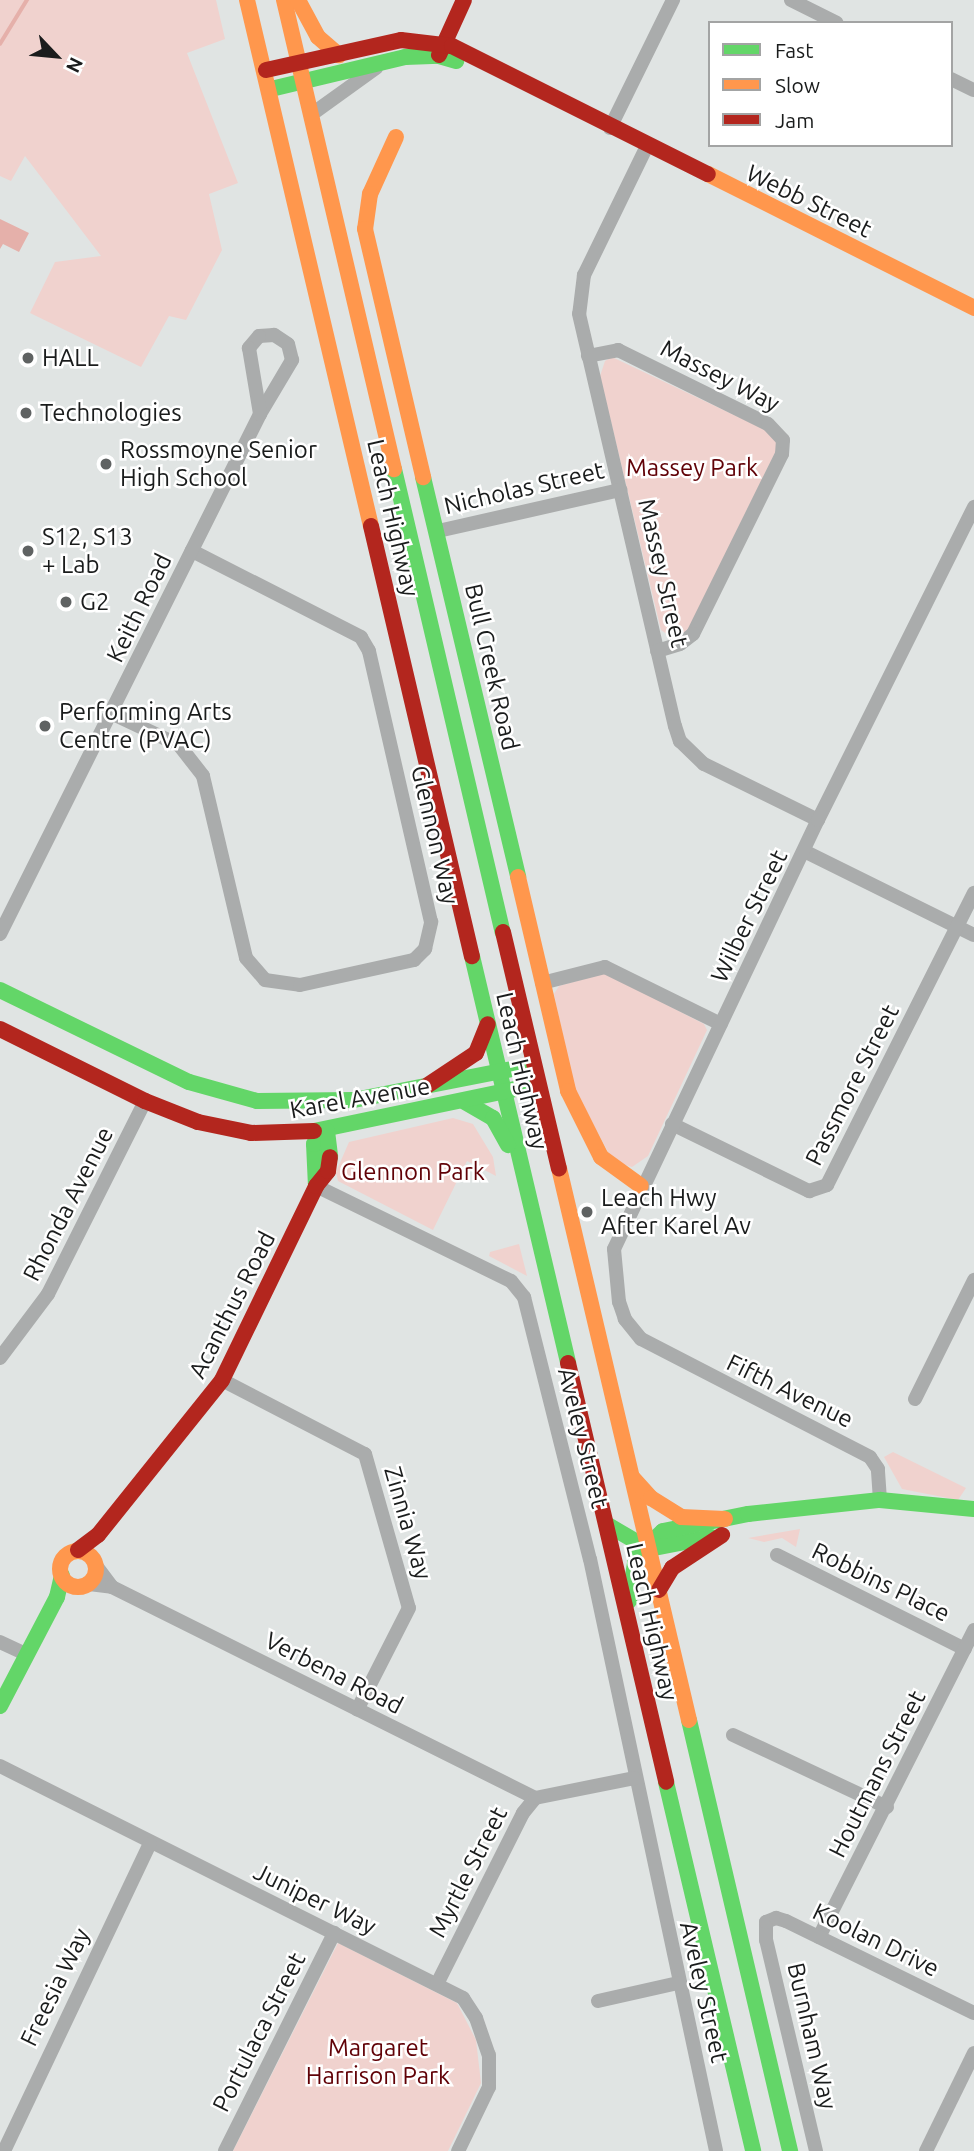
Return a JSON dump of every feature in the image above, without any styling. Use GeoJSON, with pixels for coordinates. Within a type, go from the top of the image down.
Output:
{"type":"FeatureCollection","features":[{"type":"Feature","properties":{"kind":"main road","name":"Leach Highway"},"geometry":{"type":"LineString","coordinates":[[247,0],[271,89],[520,1166],[753,2151]]}},
{"type":"Feature","properties":{"kind":"main road","name":"Leach Highway"},"geometry":{"type":"LineString","coordinates":[[284,0],[790,2151]]}},
{"type":"Feature","properties":{"kind":"main road"},"geometry":{"type":"LineString","coordinates":[[298,0],[318,37],[340,55]]}},
{"type":"Feature","properties":{"kind":"main road"},"geometry":{"type":"LineString","coordinates":[[445,51],[465,0]]}},
{"type":"Feature","properties":{"kind":"main road","name":"Webb Street"},"geometry":{"type":"LineString","coordinates":[[271,89],[340,55],[401,40],[445,51],[511,79],[974,308]]}},
{"type":"Feature","properties":{"kind":"main road","name":"Webb Street"},"geometry":{"type":"LineString","coordinates":[[266,70],[301,72],[382,64],[445,51]]}},
{"type":"Feature","properties":{"kind":"main road","name":"Bull Creek Road"},"geometry":{"type":"LineString","coordinates":[[396,137],[370,194],[365,229],[568,1091],[601,1157],[641,1186]]}},
{"type":"Feature","properties":{"kind":"main road","name":"Karel Avenue"},"geometry":{"type":"LineString","coordinates":[[0,990],[189,1082],[257,1101],[298,1104],[354,1100],[533,1065]]}},
{"type":"Feature","properties":{"kind":"main road"},"geometry":{"type":"LineString","coordinates":[[425,1087],[476,1053],[488,1024]]}},
{"type":"Feature","properties":{"kind":"main road","name":"Karel Avenue"},"geometry":{"type":"LineString","coordinates":[[0,1029],[145,1101],[225,1129],[292,1135],[327,1131],[538,1084]]}},
{"type":"Feature","properties":{"kind":"main road","name":"Acanthus Road"},"geometry":{"type":"LineString","coordinates":[[89,1584],[89,1558],[99,1535],[222,1380],[316,1186],[314,1144],[354,1100]]}},
{"type":"Feature","properties":{"kind":"main road"},"geometry":{"type":"LineString","coordinates":[[465,1102],[494,1118],[520,1166]]}},
{"type":"Feature","properties":{"kind":"main road"},"geometry":{"type":"LineString","coordinates":[[298,1104],[319,1118],[327,1131]]}},
{"type":"Feature","properties":{"kind":"main road"},"geometry":{"type":"LineString","coordinates":[[631,1476],[650,1497],[681,1517],[723,1527]]}},
{"type":"Feature","properties":{"kind":"main road"},"geometry":{"type":"LineString","coordinates":[[627,1613],[636,1557],[649,1549],[785,1512],[880,1500],[974,1509]]}},
{"type":"Feature","properties":{"kind":"main road"},"geometry":{"type":"LineString","coordinates":[[606,1524],[649,1549]]}},
{"type":"Feature","properties":{"kind":"main road"},"geometry":{"type":"LineString","coordinates":[[659,1590],[672,1568],[723,1527]]}},
{"type":"Feature","properties":{"kind":"main road","name":"Acanthus Road"},"geometry":{"type":"LineString","coordinates":[[0,1706],[63,1586],[62,1559],[89,1558]]}},
{"type":"Feature","properties":{"kind":"main road"},"geometry":{"type":"LineString","coordinates":[[63,1586],[89,1584]]}},
{"type":"Feature","properties":{"kind":"street"},"geometry":{"type":"LineString","coordinates":[[610,128],[673,0]]}},
{"type":"Feature","properties":{"kind":"street"},"geometry":{"type":"LineString","coordinates":[[791,0],[833,21]]}},
{"type":"Feature","properties":{"kind":"street","name":"Webb Street"},"geometry":{"type":"LineString","coordinates":[[312,114],[382,64]]}},
{"type":"Feature","properties":{"kind":"street"},"geometry":{"type":"LineString","coordinates":[[953,80],[974,90]]}},
{"type":"Feature","properties":{"kind":"street","name":"Massey Street"},"geometry":{"type":"LineString","coordinates":[[647,146],[584,275],[579,314],[675,726],[691,755],[818,820]]}},
{"type":"Feature","properties":{"kind":"street","name":"Keith Road"},"geometry":{"type":"LineString","coordinates":[[0,934],[113,713],[260,414],[292,360],[288,344],[267,334],[249,348],[260,414]]}},
{"type":"Feature","properties":{"kind":"street","name":"Massey Way"},"geometry":{"type":"LineString","coordinates":[[588,356],[618,350],[768,424],[783,440],[782,454],[693,634],[680,644],[657,651]]}},
{"type":"Feature","properties":{"kind":"street","name":"Nicholas Street"},"geometry":{"type":"LineString","coordinates":[[438,531],[620,490]]}},
{"type":"Feature","properties":{"kind":"street","name":"Wilber Street"},"geometry":{"type":"LineString","coordinates":[[650,1346],[625,1319],[613,1263],[619,1233],[806,852],[818,820],[974,507]]}},
{"type":"Feature","properties":{"kind":"street","name":"Glennon Way"},"geometry":{"type":"LineString","coordinates":[[113,713],[179,745],[203,776],[246,958],[265,980],[300,985],[414,960],[425,949],[431,922],[369,651],[361,637],[192,551]]}},
{"type":"Feature","properties":{"kind":"street"},"geometry":{"type":"LineString","coordinates":[[806,852],[974,935]]}},
{"type":"Feature","properties":{"kind":"street","name":"Passmore Street"},"geometry":{"type":"LineString","coordinates":[[672,1124],[809,1191],[827,1185],[974,893]]}},
{"type":"Feature","properties":{"kind":"street"},"geometry":{"type":"LineString","coordinates":[[542,983],[605,967],[721,1024]]}},
{"type":"Feature","properties":{"kind":"street","name":"Rhonda Avenue"},"geometry":{"type":"LineString","coordinates":[[0,1358],[48,1294],[145,1101]]}},
{"type":"Feature","properties":{"kind":"street","name":"Aveley Street"},"geometry":{"type":"LineString","coordinates":[[316,1186],[520,1289],[590,1559],[634,1778],[716,2151]]}},
{"type":"Feature","properties":{"kind":"street"},"geometry":{"type":"LineString","coordinates":[[915,1399],[974,1280]]}},
{"type":"Feature","properties":{"kind":"street","name":"Fifth Avenue"},"geometry":{"type":"LineString","coordinates":[[650,1346],[870,1457],[878,1469],[880,1500]]}},
{"type":"Feature","properties":{"kind":"street","name":"Zinnia Way"},"geometry":{"type":"LineString","coordinates":[[222,1380],[365,1454],[409,1608],[357,1710]]}},
{"type":"Feature","properties":{"kind":"street","name":"Robbins Place"},"geometry":{"type":"LineString","coordinates":[[777,1555],[965,1649]]}},
{"type":"Feature","properties":{"kind":"street","name":"Verbena Road"},"geometry":{"type":"LineString","coordinates":[[89,1558],[112,1587]]}},
{"type":"Feature","properties":{"kind":"street","name":"Verbena Road"},"geometry":{"type":"LineString","coordinates":[[89,1584],[112,1587],[536,1798]]}},
{"type":"Feature","properties":{"kind":"street","name":"Houtmans Street"},"geometry":{"type":"LineString","coordinates":[[820,1937],[974,1630]]}},
{"type":"Feature","properties":{"kind":"street"},"geometry":{"type":"LineString","coordinates":[[0,1642],[26,1654]]}},
{"type":"Feature","properties":{"kind":"street"},"geometry":{"type":"LineString","coordinates":[[733,1735],[887,1807]]}},
{"type":"Feature","properties":{"kind":"street","name":"Juniper Way"},"geometry":{"type":"LineString","coordinates":[[0,1766],[150,1844],[463,1998],[476,2018],[489,2055],[489,2087],[458,2151]]}},
{"type":"Feature","properties":{"kind":"street","name":"Myrtle Street"},"geometry":{"type":"LineString","coordinates":[[438,1984],[523,1813],[536,1798],[634,1778]]}},
{"type":"Feature","properties":{"kind":"street","name":"Freesia Way"},"geometry":{"type":"LineString","coordinates":[[4,2151],[150,1844]]}},
{"type":"Feature","properties":{"kind":"street","name":"Koolan Drive"},"geometry":{"type":"LineString","coordinates":[[765,1931],[766,1923],[776,1918],[974,2013]]}},
{"type":"Feature","properties":{"kind":"street","name":"Burnham Way"},"geometry":{"type":"LineString","coordinates":[[765,1931],[816,2151]]}},
{"type":"Feature","properties":{"kind":"street","name":"Portulaca Street"},"geometry":{"type":"LineString","coordinates":[[225,2151],[334,1933]]}},
{"type":"Feature","properties":{"kind":"street"},"geometry":{"type":"LineString","coordinates":[[598,2001],[678,1983]]}},
{"type":"Feature","properties":{"kind":"street"},"geometry":{"type":"LineString","coordinates":[[926,2151],[974,2053]]}},
{"type":"Feature","properties":{"kind":"green space"},"geometry":{"type":"Polygon","coordinates":[[[0,0],[216,0],[225,39],[187,53],[238,183],[209,194],[222,250],[186,320],[169,316],[141,367],[30,313],[55,262],[101,256],[25,156],[11,181],[0,176],[0,0]]]}},
{"type":"Feature","properties":{"kind":"green space","name":"Massey Park"},"geometry":{"type":"Polygon","coordinates":[[[612,357],[772,433],[777,440],[776,451],[688,630],[674,639],[661,630],[600,376],[605,361],[612,357]]]}},
{"type":"Feature","properties":{"kind":"green space"},"geometry":{"type":"Polygon","coordinates":[[[605,973],[704,1024],[707,1030],[648,1156],[632,1167],[613,1161],[574,1088],[554,994],[559,986],[605,973]]]}},
{"type":"Feature","properties":{"kind":"green space","name":"Glennon Park"},"geometry":{"type":"Polygon","coordinates":[[[453,1118],[473,1124],[493,1157],[496,1176],[467,1161],[433,1230],[338,1181],[336,1172],[349,1142],[453,1118]]]}},
{"type":"Feature","properties":{"kind":"green space"},"geometry":{"type":"Polygon","coordinates":[[[519,1244],[527,1276],[489,1256],[490,1252],[519,1244]]]}},
{"type":"Feature","properties":{"kind":"green space"},"geometry":{"type":"Polygon","coordinates":[[[893,1452],[966,1488],[958,1500],[902,1489],[884,1457],[893,1452]]]}},
{"type":"Feature","properties":{"kind":"green space"},"geometry":{"type":"Polygon","coordinates":[[[800,1529],[796,1547],[782,1538],[764,1542],[748,1538],[800,1529]]]}},
{"type":"Feature","properties":{"kind":"green space","name":"Margaret Harrison Park"},"geometry":{"type":"Polygon","coordinates":[[[338,1943],[457,2003],[476,2040],[481,2083],[448,2151],[233,2151],[338,1943]]]}},
{"type":"Feature","properties":{"kind":"shaded area"},"geometry":{"type":"Polygon","coordinates":[[[0,219],[29,233],[19,252],[3,244],[0,249],[0,219]]]}},
{"type":"Feature","properties":{"kind":"waterway"},"geometry":{"type":"LineString","coordinates":[[0,44],[27,0]]}},
{"type":"Feature","properties":{"kind":"traffic: fast"},"geometry":{"type":"LineString","coordinates":[[271,89],[405,57],[439,56],[456,61]]}},
{"type":"Feature","properties":{"kind":"traffic: fast"},"geometry":{"type":"LineString","coordinates":[[394,469],[503,932]]}},
{"type":"Feature","properties":{"kind":"traffic: fast"},"geometry":{"type":"LineString","coordinates":[[423,477],[518,877]]}},
{"type":"Feature","properties":{"kind":"traffic: fast"},"geometry":{"type":"LineString","coordinates":[[472,956],[568,1363]]}},
{"type":"Feature","properties":{"kind":"traffic: fast"},"geometry":{"type":"LineString","coordinates":[[0,990],[189,1082],[257,1101],[354,1100],[533,1065]]}},
{"type":"Feature","properties":{"kind":"traffic: fast"},"geometry":{"type":"LineString","coordinates":[[314,1131],[538,1084]]}},
{"type":"Feature","properties":{"kind":"traffic: fast"},"geometry":{"type":"LineString","coordinates":[[465,1102],[493,1118],[508,1145]]}},
{"type":"Feature","properties":{"kind":"traffic: fast"},"geometry":{"type":"LineString","coordinates":[[316,1186],[314,1144],[327,1131],[330,1157]]}},
{"type":"Feature","properties":{"kind":"traffic: fast"},"geometry":{"type":"LineString","coordinates":[[629,1601],[636,1557],[663,1531],[748,1514],[880,1500],[974,1509]]}},
{"type":"Feature","properties":{"kind":"traffic: fast"},"geometry":{"type":"LineString","coordinates":[[606,1524],[649,1549],[711,1537]]}},
{"type":"Feature","properties":{"kind":"traffic: fast"},"geometry":{"type":"LineString","coordinates":[[0,1706],[57,1597],[62,1576]]}},
{"type":"Feature","properties":{"kind":"traffic: fast"},"geometry":{"type":"LineString","coordinates":[[689,1720],[790,2151]]}},
{"type":"Feature","properties":{"kind":"traffic: fast"},"geometry":{"type":"LineString","coordinates":[[666,1782],[753,2151]]}},
{"type":"Feature","properties":{"kind":"traffic: slow"},"geometry":{"type":"LineString","coordinates":[[247,0],[371,526]]}},
{"type":"Feature","properties":{"kind":"traffic: slow"},"geometry":{"type":"LineString","coordinates":[[284,0],[394,469]]}},
{"type":"Feature","properties":{"kind":"traffic: slow"},"geometry":{"type":"LineString","coordinates":[[298,0],[318,37],[339,55]]}},
{"type":"Feature","properties":{"kind":"traffic: slow"},"geometry":{"type":"LineString","coordinates":[[396,137],[370,194],[365,229],[423,477]]}},
{"type":"Feature","properties":{"kind":"traffic: slow"},"geometry":{"type":"LineString","coordinates":[[708,174],[974,308]]}},
{"type":"Feature","properties":{"kind":"traffic: slow"},"geometry":{"type":"LineString","coordinates":[[518,877],[568,1091],[601,1157],[641,1186]]}},
{"type":"Feature","properties":{"kind":"traffic: slow"},"geometry":{"type":"LineString","coordinates":[[559,1168],[689,1720]]}},
{"type":"Feature","properties":{"kind":"traffic: slow"},"geometry":{"type":"LineString","coordinates":[[633,1478],[651,1498],[681,1517],[725,1519]]}},
{"type":"Feature","properties":{"kind":"traffic: slow"},"geometry":{"type":"LineString","coordinates":[[78,1551],[91,1556],[96,1569],[91,1582],[78,1587],[65,1582],[60,1569],[65,1556],[78,1551]]}},
{"type":"Feature","properties":{"kind":"traffic: jam"},"geometry":{"type":"LineString","coordinates":[[439,55],[464,0]]}},
{"type":"Feature","properties":{"kind":"traffic: jam"},"geometry":{"type":"LineString","coordinates":[[266,70],[401,40],[452,46],[708,174]]}},
{"type":"Feature","properties":{"kind":"traffic: jam"},"geometry":{"type":"LineString","coordinates":[[371,526],[472,956]]}},
{"type":"Feature","properties":{"kind":"traffic: jam"},"geometry":{"type":"LineString","coordinates":[[503,932],[559,1168]]}},
{"type":"Feature","properties":{"kind":"traffic: jam"},"geometry":{"type":"LineString","coordinates":[[425,1087],[476,1053],[488,1024]]}},
{"type":"Feature","properties":{"kind":"traffic: jam"},"geometry":{"type":"LineString","coordinates":[[0,1029],[145,1101],[198,1122],[251,1133],[314,1131]]}},
{"type":"Feature","properties":{"kind":"traffic: jam"},"geometry":{"type":"LineString","coordinates":[[78,1550],[98,1535],[222,1380],[316,1186],[328,1171],[330,1157]]}},
{"type":"Feature","properties":{"kind":"traffic: jam"},"geometry":{"type":"LineString","coordinates":[[568,1363],[666,1782]]}},
{"type":"Feature","properties":{"kind":"traffic: jam"},"geometry":{"type":"LineString","coordinates":[[659,1590],[672,1568],[722,1535]]}},
{"type":"Feature","properties":{"kind":"place","name":"HALL"},"geometry":{"type":"Point","coordinates":[28,358]}},
{"type":"Feature","properties":{"kind":"place","name":"Technologies"},"geometry":{"type":"Point","coordinates":[26,413]}},
{"type":"Feature","properties":{"kind":"place","name":"Rossmoyne Senior High School"},"geometry":{"type":"Point","coordinates":[106,464]}},
{"type":"Feature","properties":{"kind":"place","name":"S12, S13 + Lab"},"geometry":{"type":"Point","coordinates":[28,551]}},
{"type":"Feature","properties":{"kind":"place","name":"G2"},"geometry":{"type":"Point","coordinates":[66,602]}},
{"type":"Feature","properties":{"kind":"place","name":"Performing Arts Centre (PVAC)"},"geometry":{"type":"Point","coordinates":[45,726]}},
{"type":"Feature","properties":{"kind":"place","name":"Leach Hwy After Karel Av"},"geometry":{"type":"Point","coordinates":[587,1212]}}]}
